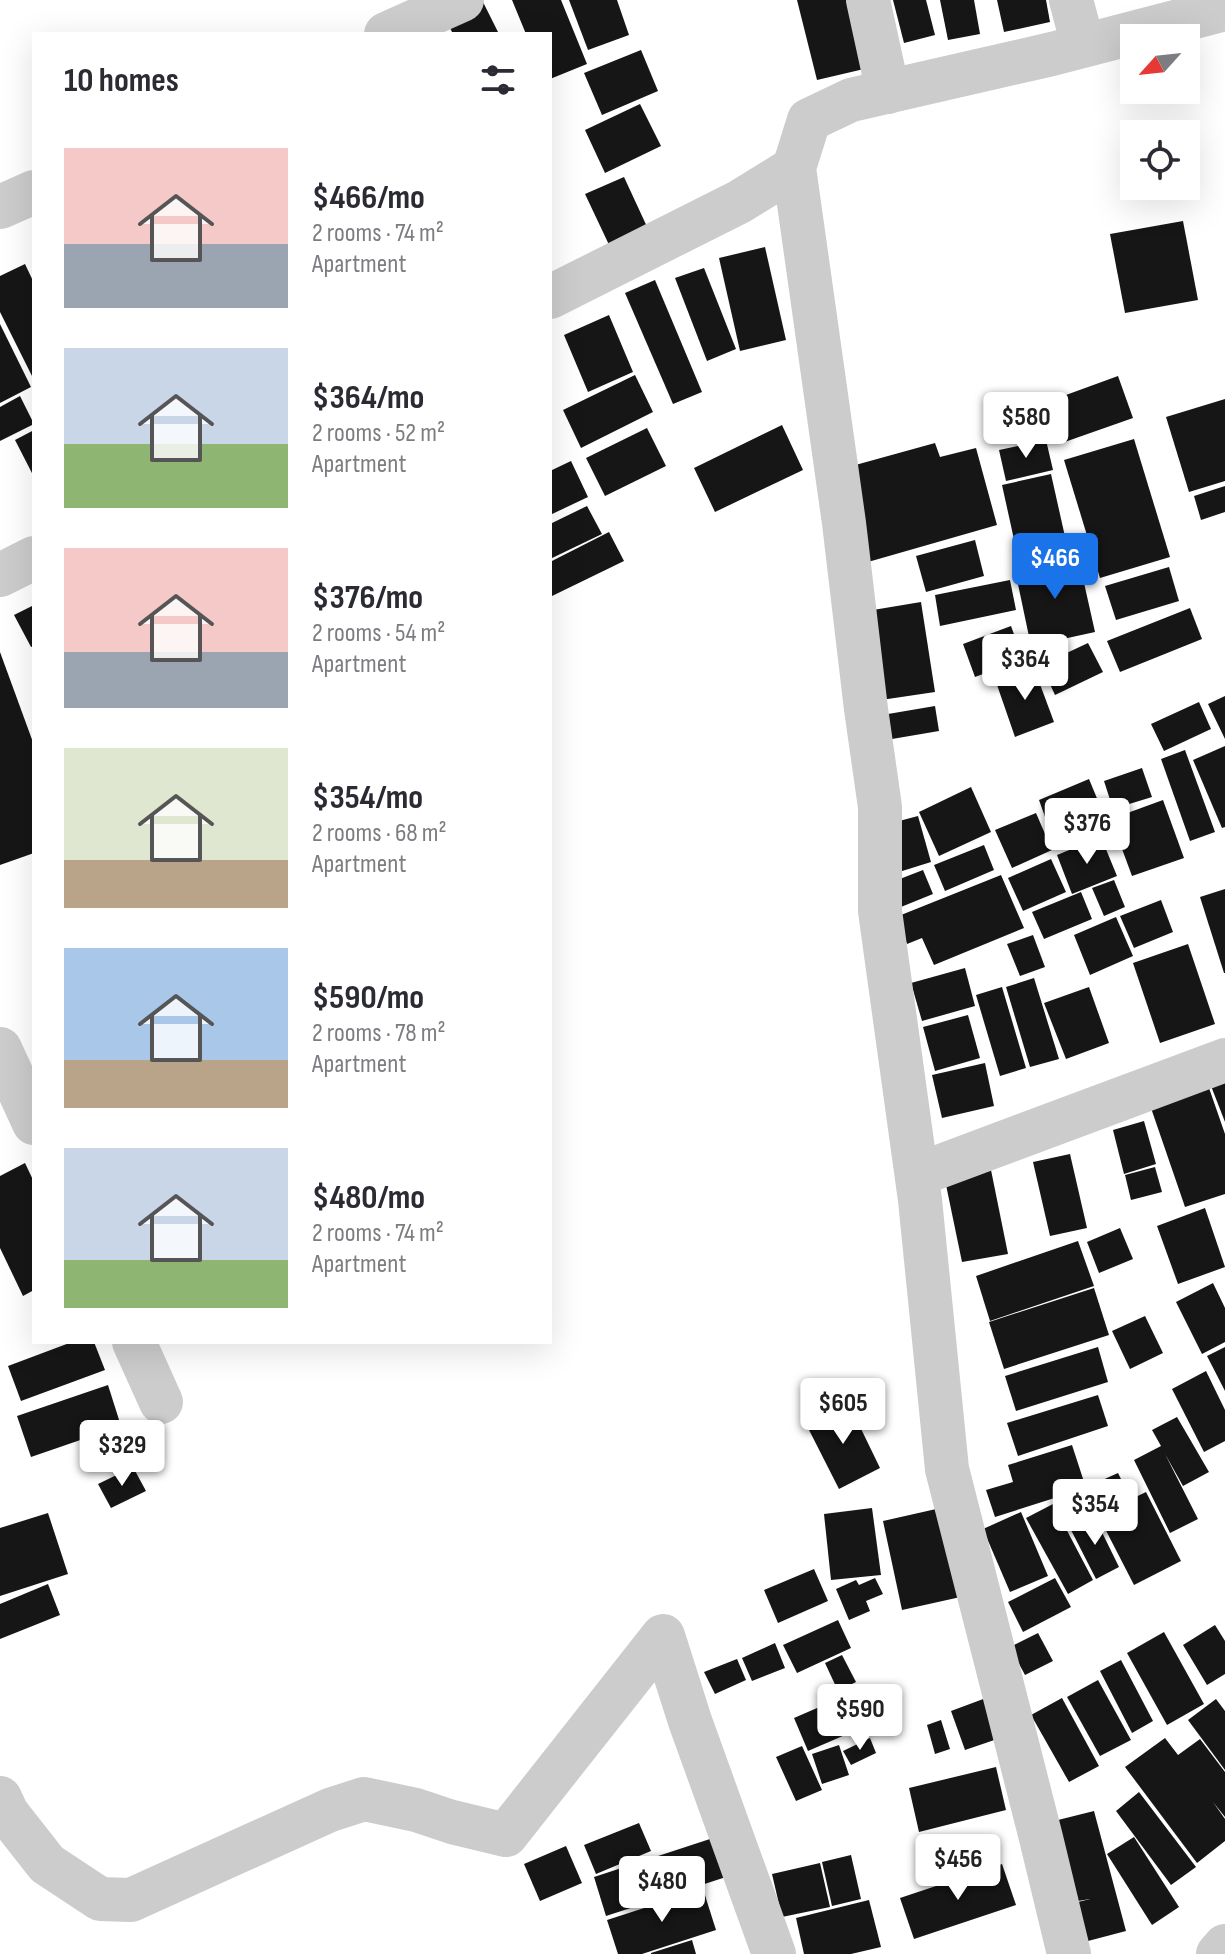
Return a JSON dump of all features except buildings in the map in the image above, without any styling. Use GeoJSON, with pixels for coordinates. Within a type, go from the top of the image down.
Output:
{"type":"FeatureCollection","features":[{"type":"Feature","properties":{"kind":"street"},"geometry":{"type":"LineString","coordinates":[[390,32],[462,0]]}},
{"type":"Feature","properties":{"kind":"street"},"geometry":{"type":"LineString","coordinates":[[868,0],[888,92]]}},
{"type":"Feature","properties":{"kind":"street"},"geometry":{"type":"LineString","coordinates":[[1071,0],[1083,45]]}},
{"type":"Feature","properties":{"kind":"street"},"geometry":{"type":"LineString","coordinates":[[1069,1954],[947,1469],[917,1175],[880,911],[880,807],[794,168],[809,120],[851,100],[1225,9]]}},
{"type":"Feature","properties":{"kind":"street"},"geometry":{"type":"LineString","coordinates":[[552,296],[739,202],[794,168]]}},
{"type":"Feature","properties":{"kind":"street"},"geometry":{"type":"LineString","coordinates":[[0,207],[32,193]]}},
{"type":"Feature","properties":{"kind":"street"},"geometry":{"type":"LineString","coordinates":[[0,575],[32,559]]}},
{"type":"Feature","properties":{"kind":"street"},"geometry":{"type":"LineString","coordinates":[[0,1049],[32,1119]]}},
{"type":"Feature","properties":{"kind":"street"},"geometry":{"type":"LineString","coordinates":[[917,1175],[1225,1060]]}},
{"type":"Feature","properties":{"kind":"street"},"geometry":{"type":"LineString","coordinates":[[135,1344],[161,1402]]}},
{"type":"Feature","properties":{"kind":"street"},"geometry":{"type":"LineString","coordinates":[[0,1798],[7,1813],[47,1864],[100,1899],[131,1900],[318,1815],[364,1799],[506,1835],[663,1636],[690,1721],[774,1954]]}},
{"type":"Feature","properties":{"kind":"street"},"geometry":{"type":"LineString","coordinates":[[1218,1954],[1225,1946]]}}]}
